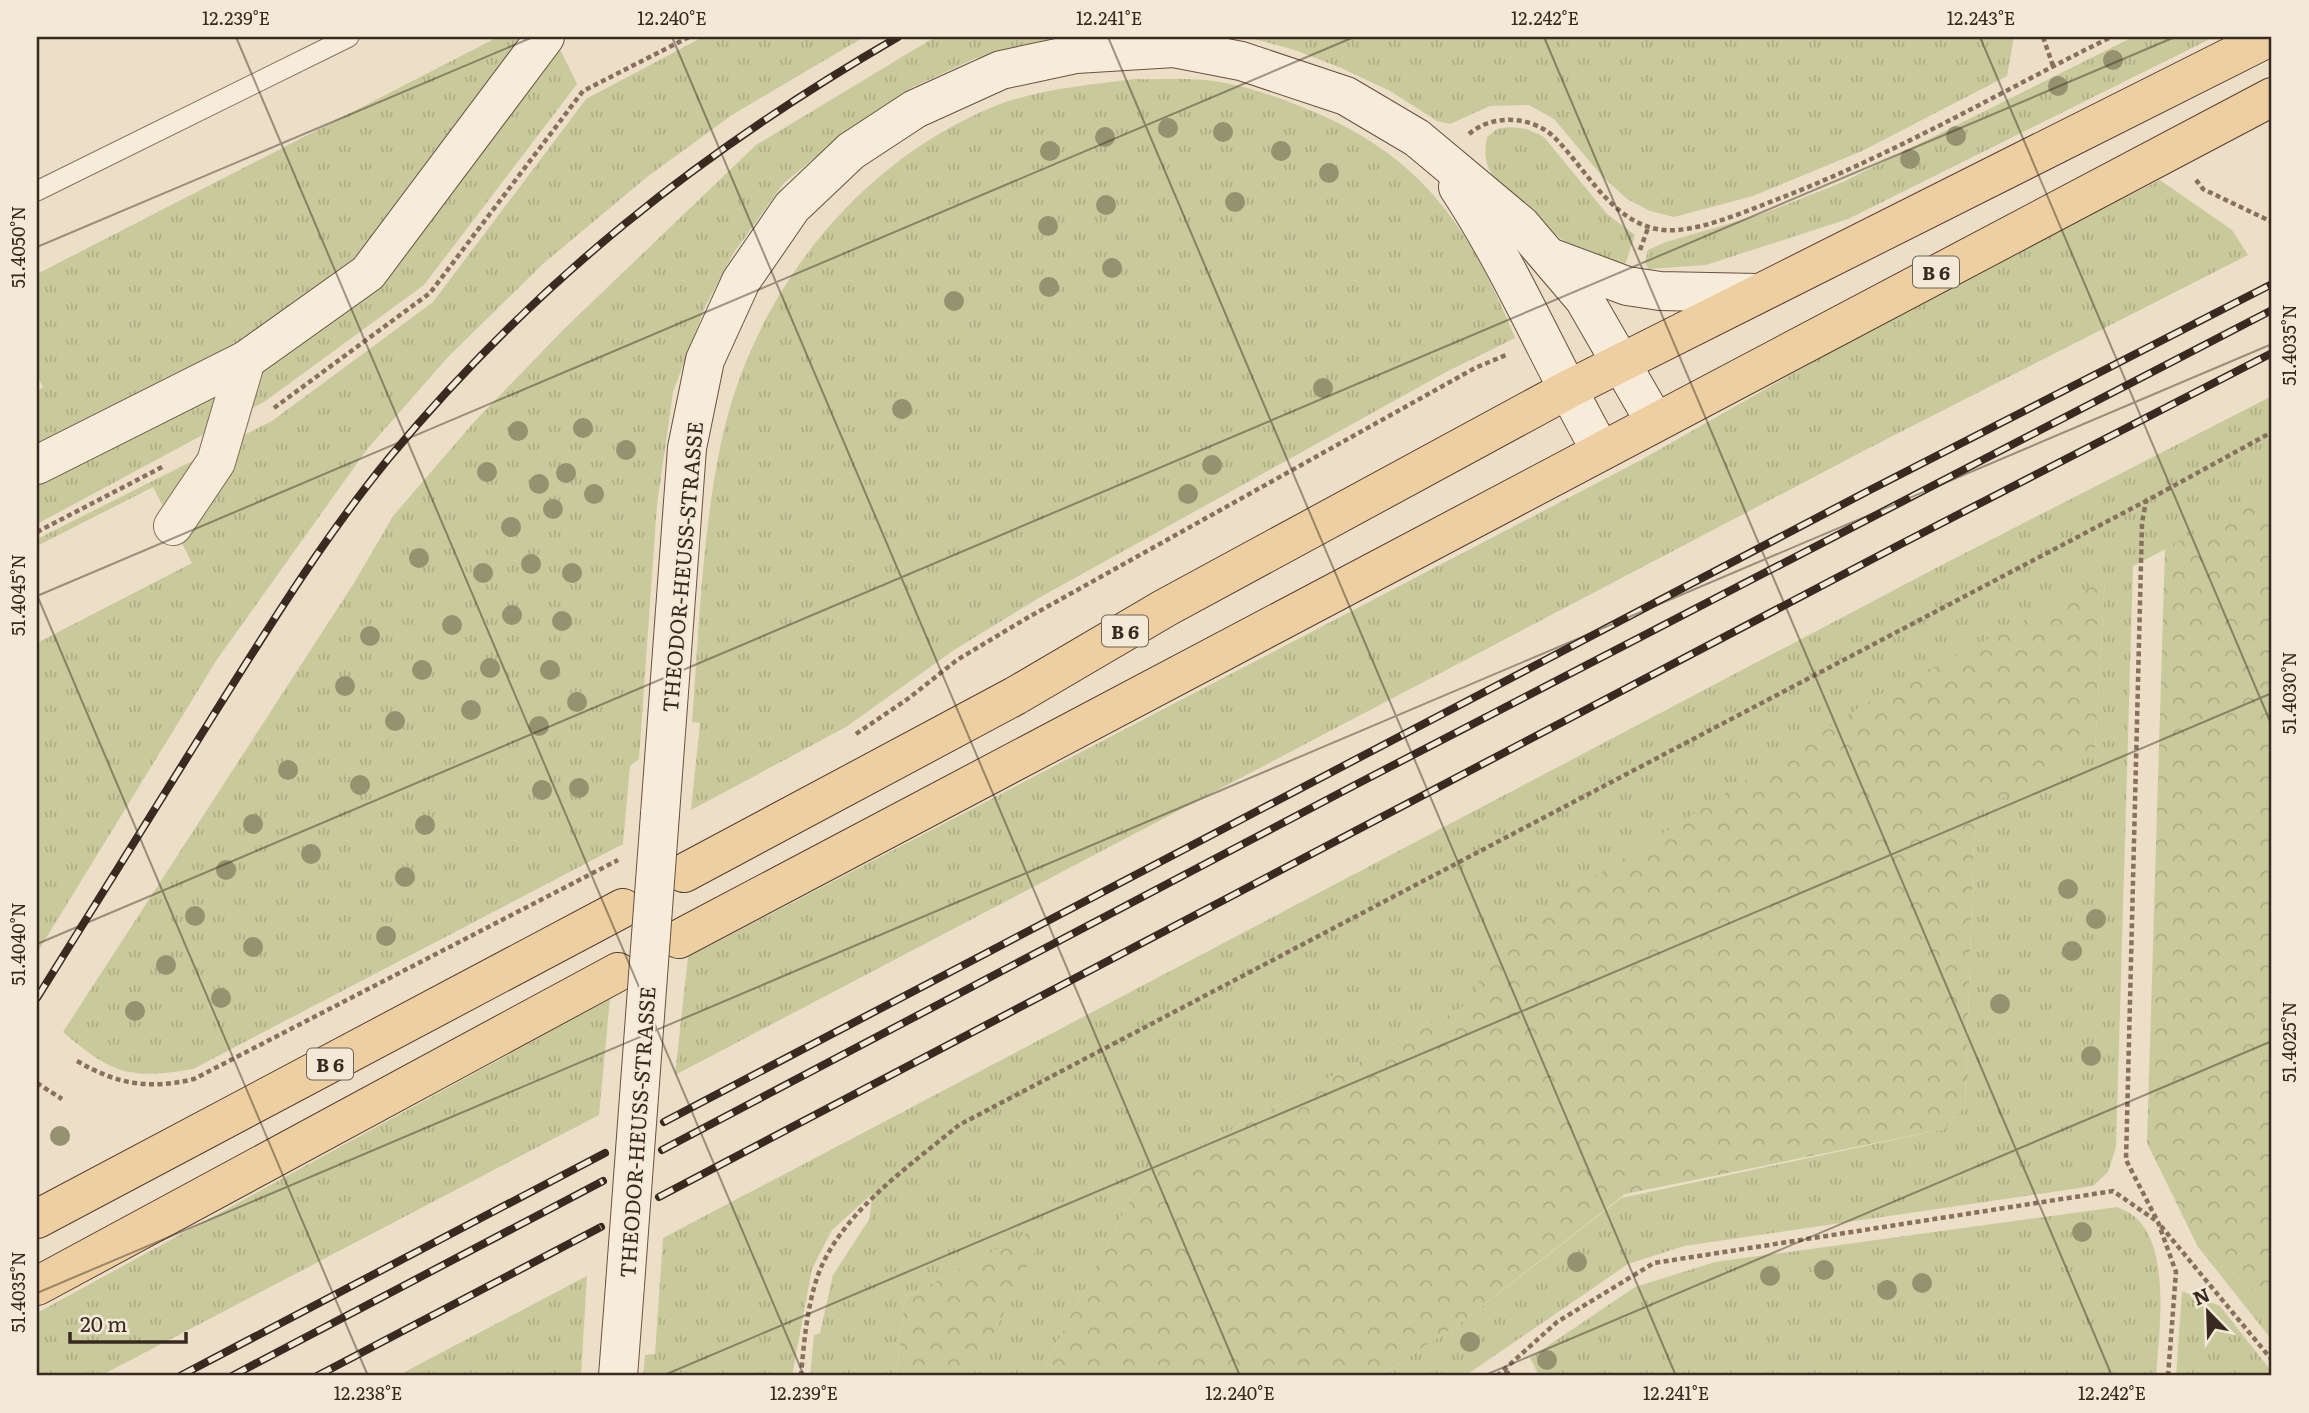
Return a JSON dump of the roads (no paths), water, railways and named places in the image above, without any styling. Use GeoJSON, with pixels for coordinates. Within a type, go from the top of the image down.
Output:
{"type":"FeatureCollection","features":[{"type":"Feature","properties":{"kind":"main road","name":"B 6"},"geometry":{"type":"LineString","coordinates":[[684,873],[1015,696],[1165,608],[1567,390],[2270,37]]}},
{"type":"Feature","properties":{"kind":"main road","name":"B 6"},"geometry":{"type":"LineString","coordinates":[[679,939],[2272,97]]}},
{"type":"Feature","properties":{"kind":"main road","name":"B 6"},"geometry":{"type":"LineString","coordinates":[[37,1219],[623,908]]}},
{"type":"Feature","properties":{"kind":"main road","name":"B 6"},"geometry":{"type":"LineString","coordinates":[[37,1286],[618,972]]}},
{"type":"Feature","properties":{"kind":"street"},"geometry":{"type":"LineString","coordinates":[[37,465],[246,360],[368,273],[545,37]]}},
{"type":"Feature","properties":{"kind":"street","name":"THEODOR-HEUSS-STRASSE"},"geometry":{"type":"LineString","coordinates":[[618,1376],[687,448],[705,360],[741,281],[785,217],[851,151],[915,108],[1001,70],[1076,54],[1174,48],[1241,61],[1346,96],[1417,138],[1521,225],[1584,299],[1655,422]]}},
{"type":"Feature","properties":{"kind":"street","name":"THEODOR-HEUSS-STRASSE"},"geometry":{"type":"LineString","coordinates":[[1440,159],[1483,225],[1540,341],[1601,451]]}},
{"type":"Feature","properties":{"kind":"street"},"geometry":{"type":"LineString","coordinates":[[1548,256],[1627,286],[1660,291],[1758,293]]}},
{"type":"Feature","properties":{"kind":"street"},"geometry":{"type":"LineString","coordinates":[[173,526],[216,462],[246,360]]}},
{"type":"Feature","properties":{"kind":"lane"},"geometry":{"type":"LineString","coordinates":[[37,191],[349,37]]}},
{"type":"Feature","properties":{"kind":"railway"},"geometry":{"type":"LineString","coordinates":[[37,998],[296,586],[364,489],[445,394],[502,334],[624,224],[756,126],[898,37]]}},
{"type":"Feature","properties":{"kind":"railway"},"geometry":{"type":"LineString","coordinates":[[664,1122],[1868,491],[2272,284]]}},
{"type":"Feature","properties":{"kind":"railway"},"geometry":{"type":"LineString","coordinates":[[662,1150],[1355,785],[2272,310]]}},
{"type":"Feature","properties":{"kind":"railway"},"geometry":{"type":"LineString","coordinates":[[659,1197],[1901,544],[2272,353]]}},
{"type":"Feature","properties":{"kind":"railway"},"geometry":{"type":"LineString","coordinates":[[180,1376],[605,1153]]}},
{"type":"Feature","properties":{"kind":"railway"},"geometry":{"type":"LineString","coordinates":[[232,1376],[603,1181]]}},
{"type":"Feature","properties":{"kind":"railway"},"geometry":{"type":"LineString","coordinates":[[317,1376],[601,1227]]}}]}
